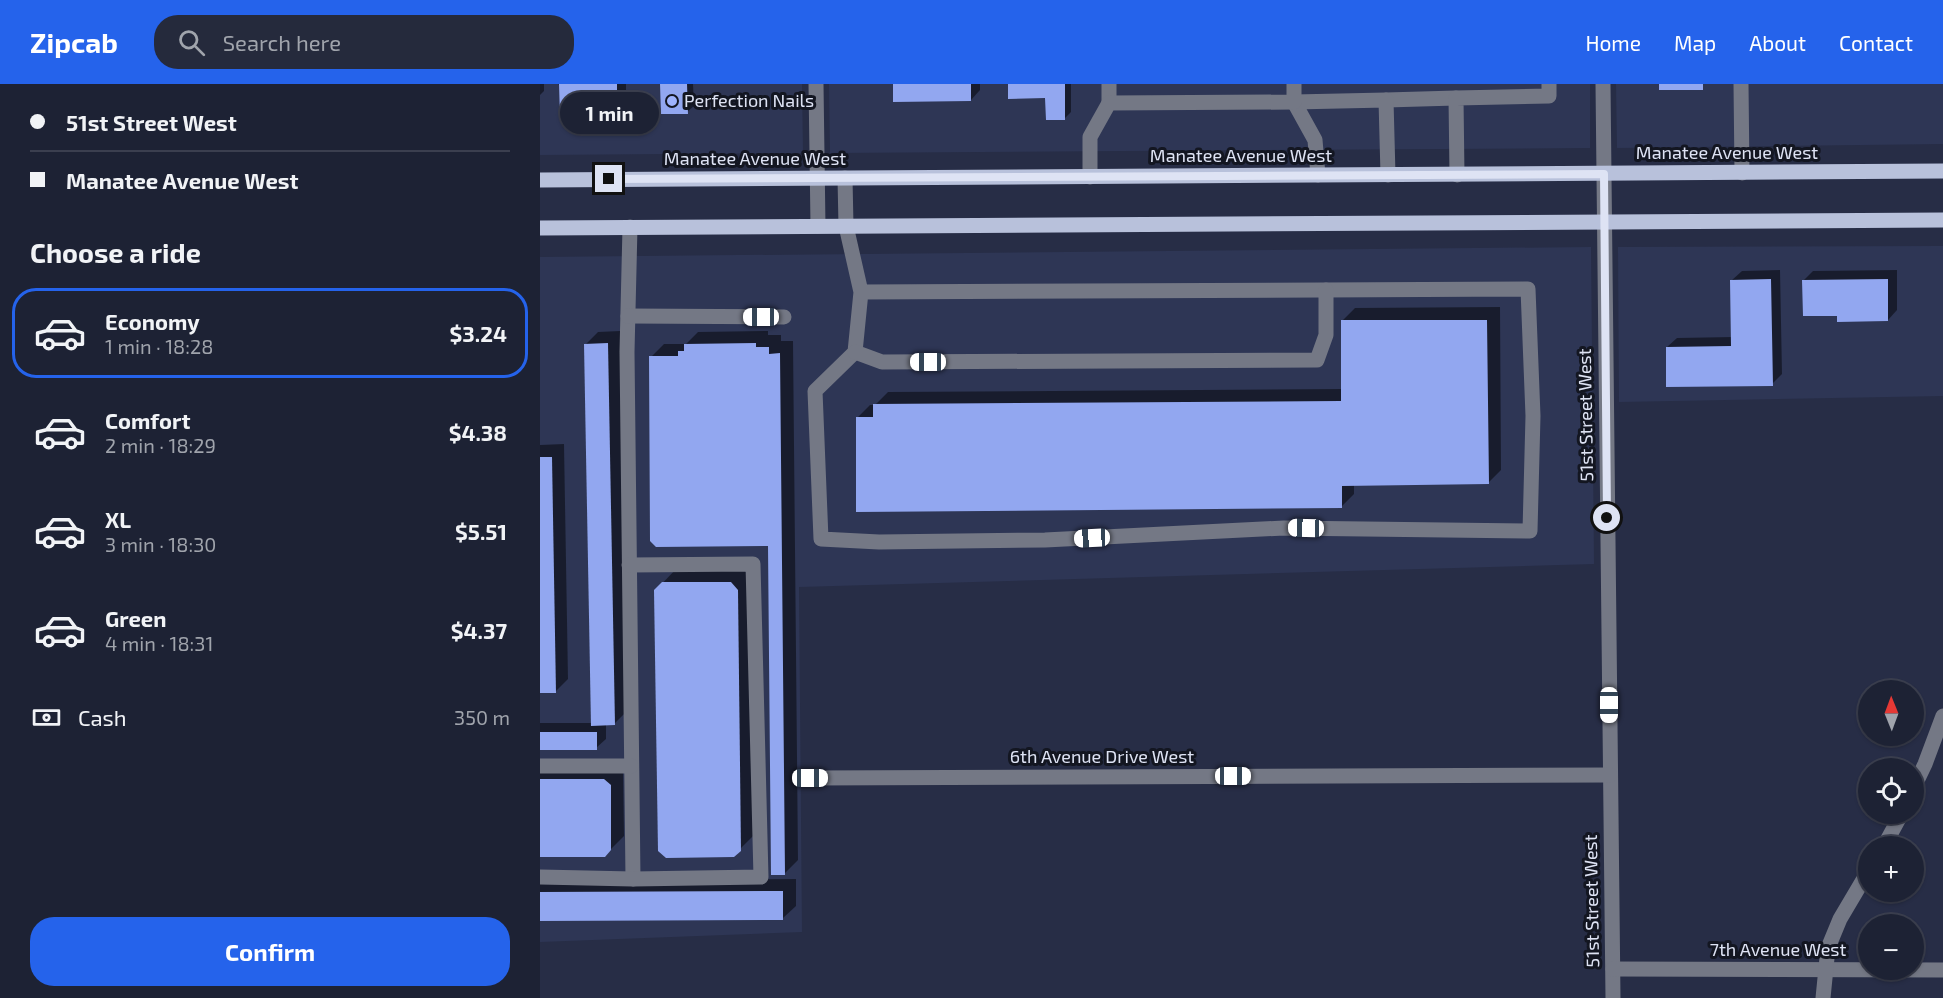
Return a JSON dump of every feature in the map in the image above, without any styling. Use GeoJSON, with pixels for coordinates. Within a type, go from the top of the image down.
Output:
{"type":"FeatureCollection","features":[{"type":"Feature","properties":{"kind":"main road","name":"Manatee Avenue West"},"geometry":{"type":"LineString","coordinates":[[540,180],[1943,171]]}},
{"type":"Feature","properties":{"kind":"main road"},"geometry":{"type":"LineString","coordinates":[[540,228],[1943,220]]}},
{"type":"Feature","properties":{"kind":"street"},"geometry":{"type":"LineString","coordinates":[[816,84],[818,226]]}},
{"type":"Feature","properties":{"kind":"street"},"geometry":{"type":"LineString","coordinates":[[1090,177],[1090,137],[1109,103],[1109,84]]}},
{"type":"Feature","properties":{"kind":"street"},"geometry":{"type":"LineString","coordinates":[[1294,84],[1294,102],[1315,140],[1318,175]]}},
{"type":"Feature","properties":{"kind":"street"},"geometry":{"type":"LineString","coordinates":[[1109,103],[1294,102],[1549,96],[1549,84]]}},
{"type":"Feature","properties":{"kind":"street","name":"51st Street West"},"geometry":{"type":"LineString","coordinates":[[1603,84],[1613,998]]}},
{"type":"Feature","properties":{"kind":"street"},"geometry":{"type":"LineString","coordinates":[[1742,84],[1742,173]]}},
{"type":"Feature","properties":{"kind":"street"},"geometry":{"type":"LineString","coordinates":[[1456,98],[1457,175]]}},
{"type":"Feature","properties":{"kind":"street"},"geometry":{"type":"LineString","coordinates":[[1386,100],[1388,175]]}},
{"type":"Feature","properties":{"kind":"street"},"geometry":{"type":"LineString","coordinates":[[845,178],[846,226],[861,292],[855,352],[815,391],[821,539],[879,542],[1045,540],[1284,528],[1530,531],[1533,416],[1528,288],[861,292]]}},
{"type":"Feature","properties":{"kind":"street"},"geometry":{"type":"LineString","coordinates":[[630,227],[629,565],[633,879]]}},
{"type":"Feature","properties":{"kind":"street"},"geometry":{"type":"LineString","coordinates":[[855,352],[882,362],[1317,360],[1326,335],[1326,290]]}},
{"type":"Feature","properties":{"kind":"street"},"geometry":{"type":"LineString","coordinates":[[628,316],[784,317]]}},
{"type":"Feature","properties":{"kind":"street"},"geometry":{"type":"LineString","coordinates":[[540,877],[633,879],[761,877],[753,564],[629,565]]}},
{"type":"Feature","properties":{"kind":"street"},"geometry":{"type":"LineString","coordinates":[[1924,766],[1943,716]]}},
{"type":"Feature","properties":{"kind":"street"},"geometry":{"type":"LineString","coordinates":[[540,766],[631,766]]}},
{"type":"Feature","properties":{"kind":"street","name":"6th Avenue Drive West"},"geometry":{"type":"LineString","coordinates":[[810,778],[1610,775]]}},
{"type":"Feature","properties":{"kind":"street"},"geometry":{"type":"LineString","coordinates":[[1823,998],[1828,948],[1840,919],[1858,889]]}},
{"type":"Feature","properties":{"kind":"street","name":"7th Avenue West"},"geometry":{"type":"LineString","coordinates":[[1613,969],[1943,970]]}},
{"type":"Feature","properties":{"kind":"shaded area"},"geometry":{"type":"Polygon","coordinates":[[[540,84],[802,84],[803,153],[540,155],[540,84]]]}},
{"type":"Feature","properties":{"kind":"shaded area"},"geometry":{"type":"Polygon","coordinates":[[[829,84],[1590,84],[1590,148],[830,153],[829,84]]]}},
{"type":"Feature","properties":{"kind":"shaded area"},"geometry":{"type":"Polygon","coordinates":[[[1616,84],[1943,84],[1943,144],[1617,148],[1616,84]]]}},
{"type":"Feature","properties":{"kind":"shaded area"},"geometry":{"type":"Polygon","coordinates":[[[1943,246],[1943,396],[1619,402],[1618,247],[1943,246]]]}},
{"type":"Feature","properties":{"kind":"shaded area"},"geometry":{"type":"Polygon","coordinates":[[[1591,247],[1594,564],[799,587],[802,932],[540,942],[540,257],[1591,247]]]}},
{"type":"Feature","properties":{"kind":"building"},"geometry":{"type":"Polygon","coordinates":[[[559,84],[617,84],[617,102],[603,102],[603,116],[560,117],[559,84]]]}},
{"type":"Feature","properties":{"kind":"building"},"geometry":{"type":"Polygon","coordinates":[[[660,84],[687,84],[688,114],[661,114],[660,84]]]}},
{"type":"Feature","properties":{"kind":"building"},"geometry":{"type":"Polygon","coordinates":[[[893,84],[971,84],[971,101],[893,102],[893,84]]]}},
{"type":"Feature","properties":{"kind":"building"},"geometry":{"type":"Polygon","coordinates":[[[1008,84],[1065,84],[1065,120],[1046,120],[1045,98],[1008,99],[1008,84]]]}},
{"type":"Feature","properties":{"kind":"building"},"geometry":{"type":"Polygon","coordinates":[[[1659,84],[1703,84],[1703,90],[1659,90],[1659,84]]]}},
{"type":"Feature","properties":{"kind":"building"},"geometry":{"type":"Polygon","coordinates":[[[1771,279],[1773,386],[1666,387],[1666,347],[1731,346],[1730,280],[1771,279]]]}},
{"type":"Feature","properties":{"kind":"building"},"geometry":{"type":"Polygon","coordinates":[[[1888,279],[1888,321],[1837,322],[1837,316],[1803,316],[1802,280],[1888,279]]]}},
{"type":"Feature","properties":{"kind":"building"},"geometry":{"type":"Polygon","coordinates":[[[1341,320],[1487,320],[1489,484],[1342,486],[1342,508],[856,512],[856,417],[873,417],[873,404],[1341,401],[1341,320]]]}},
{"type":"Feature","properties":{"kind":"building"},"geometry":{"type":"Polygon","coordinates":[[[608,343],[615,725],[591,726],[584,344],[608,343]]]}},
{"type":"Feature","properties":{"kind":"building"},"geometry":{"type":"Polygon","coordinates":[[[756,343],[756,347],[769,347],[769,354],[780,353],[785,875],[771,875],[768,546],[656,547],[650,541],[649,356],[678,356],[678,351],[684,351],[684,344],[756,343]]]}},
{"type":"Feature","properties":{"kind":"building"},"geometry":{"type":"Polygon","coordinates":[[[540,457],[552,457],[556,693],[540,693],[540,457]]]}},
{"type":"Feature","properties":{"kind":"building"},"geometry":{"type":"Polygon","coordinates":[[[662,582],[731,582],[738,590],[741,851],[734,857],[666,858],[658,851],[654,590],[662,582]]]}},
{"type":"Feature","properties":{"kind":"building"},"geometry":{"type":"Polygon","coordinates":[[[540,732],[597,732],[597,750],[540,750],[540,732]]]}},
{"type":"Feature","properties":{"kind":"building"},"geometry":{"type":"Polygon","coordinates":[[[540,779],[604,779],[611,785],[611,850],[605,857],[540,857],[540,779]]]}},
{"type":"Feature","properties":{"kind":"building"},"geometry":{"type":"Polygon","coordinates":[[[783,891],[783,920],[540,921],[540,892],[783,891]]]}},
{"type":"Feature","properties":{"kind":"place","name":"Perfection Nails"},"geometry":{"type":"Point","coordinates":[672,101]}},
{"type":"Feature","properties":{"kind":"route"},"geometry":{"type":"LineString","coordinates":[[609,179],[1604,174],[1607,518]]}}]}
